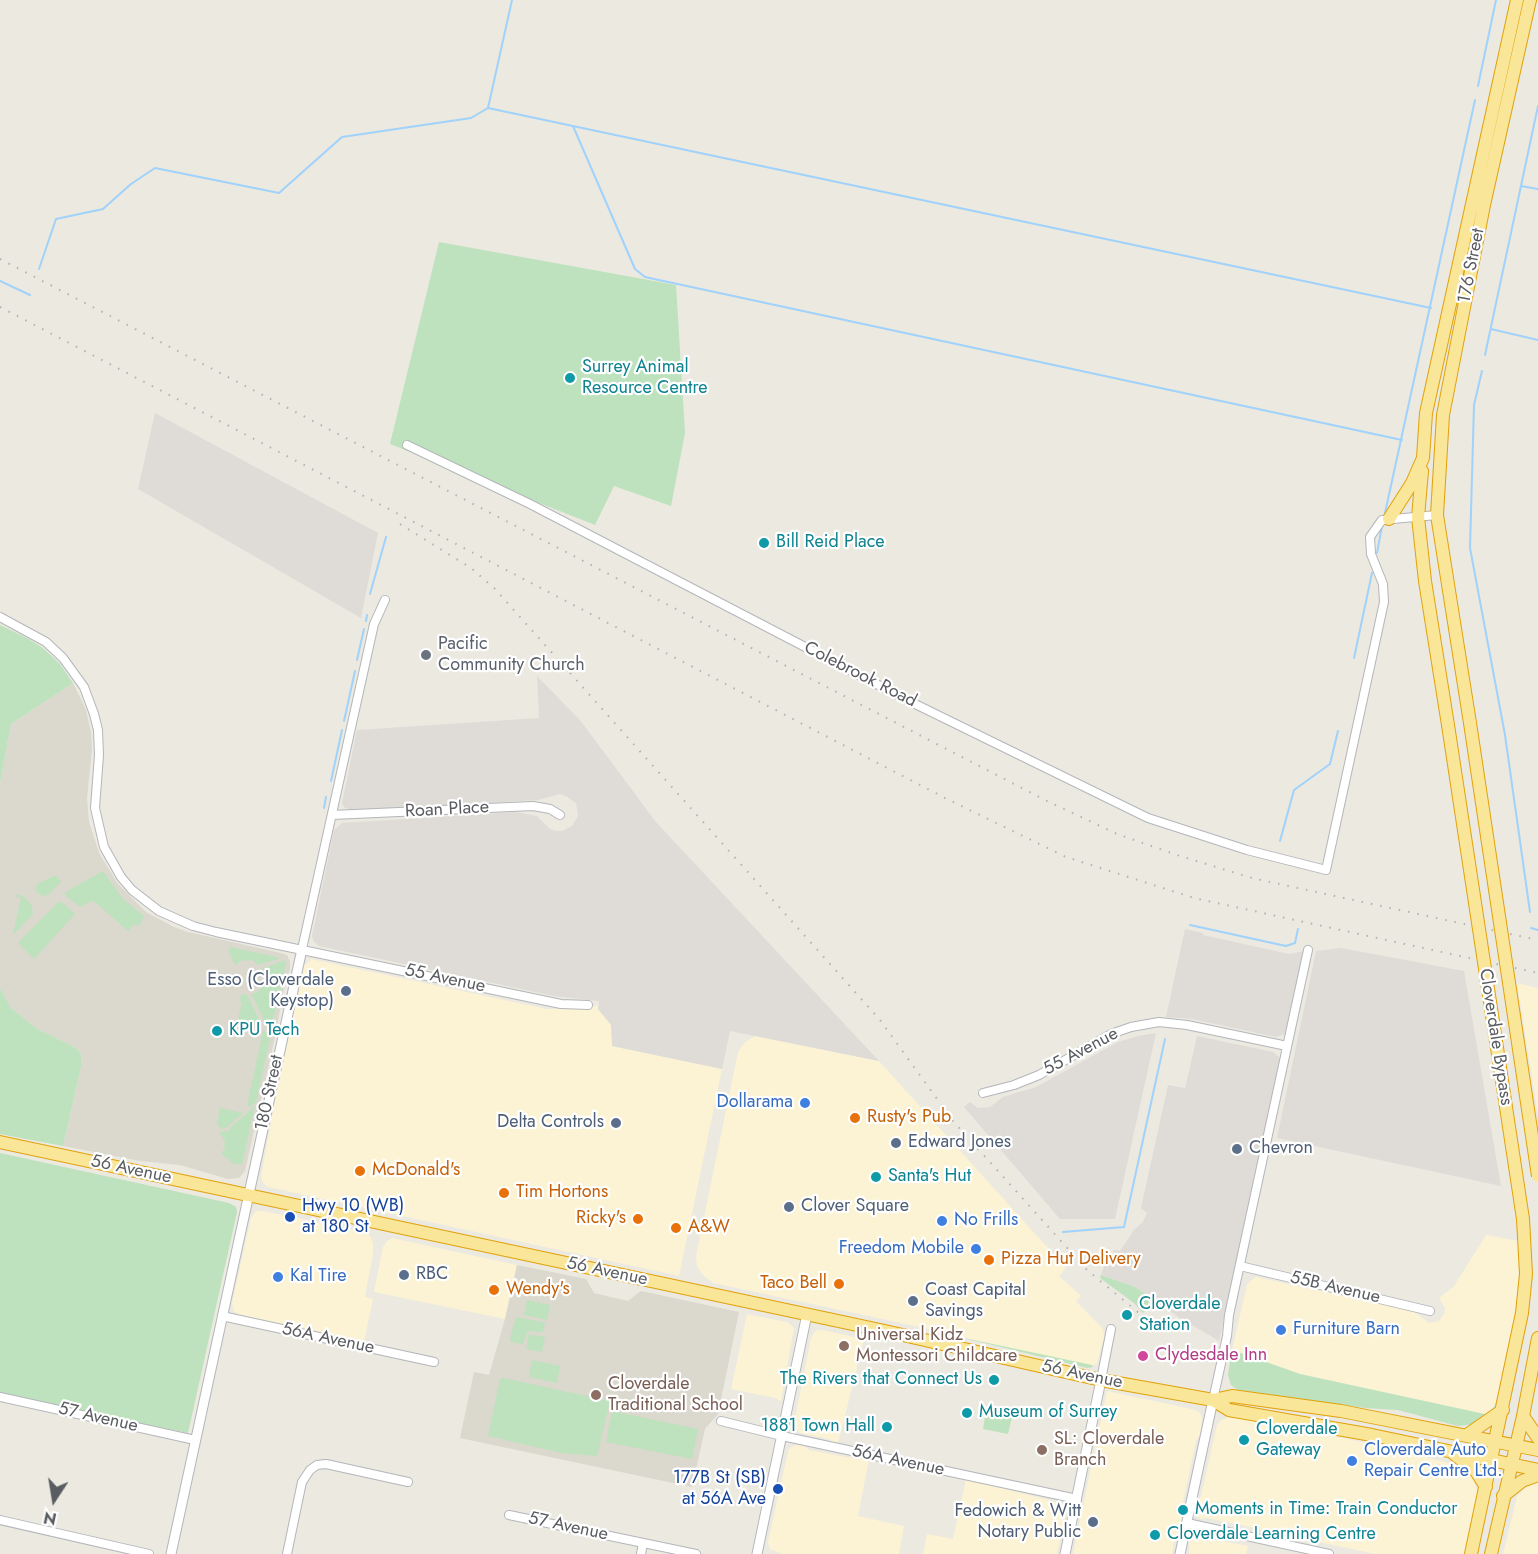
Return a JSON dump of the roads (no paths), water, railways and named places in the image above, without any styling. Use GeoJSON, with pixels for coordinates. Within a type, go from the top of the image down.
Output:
{"type":"FeatureCollection","features":[{"type":"Feature","properties":{"kind":"highway"},"geometry":{"type":"LineString","coordinates":[[1418,517],[1426,413],[1516,0]]}},
{"type":"Feature","properties":{"kind":"highway","name":"176 Street"},"geometry":{"type":"LineString","coordinates":[[1437,515],[1443,415],[1484,205],[1530,0]]}},
{"type":"Feature","properties":{"kind":"highway"},"geometry":{"type":"LineString","coordinates":[[1389,519],[1412,483],[1423,458]]}},
{"type":"Feature","properties":{"kind":"highway","name":"Cloverdale Bypass"},"geometry":{"type":"LineString","coordinates":[[1437,515],[1538,1176]]}},
{"type":"Feature","properties":{"kind":"highway","name":"Cloverdale Bypass"},"geometry":{"type":"LineString","coordinates":[[1418,517],[1425,581],[1523,1219],[1526,1255],[1524,1301],[1472,1554]]}},
{"type":"Feature","properties":{"kind":"highway","name":"56 Avenue"},"geometry":{"type":"LineString","coordinates":[[0,1142],[807,1314],[1101,1380],[1214,1400],[1232,1396],[1341,1411],[1538,1450]]}},
{"type":"Feature","properties":{"kind":"highway"},"geometry":{"type":"LineString","coordinates":[[1491,1554],[1523,1416],[1538,1338]]}},
{"type":"Feature","properties":{"kind":"highway","name":"56 Avenue"},"geometry":{"type":"LineString","coordinates":[[1214,1400],[1229,1410],[1512,1464],[1538,1472]]}},
{"type":"Feature","properties":{"kind":"highway"},"geometry":{"type":"LineString","coordinates":[[1467,1436],[1503,1410]]}},
{"type":"Feature","properties":{"kind":"highway"},"geometry":{"type":"LineString","coordinates":[[1523,1416],[1538,1438]]}},
{"type":"Feature","properties":{"kind":"highway"},"geometry":{"type":"LineString","coordinates":[[1450,1452],[1476,1471],[1486,1487]]}},
{"type":"Feature","properties":{"kind":"highway"},"geometry":{"type":"LineString","coordinates":[[1503,1496],[1538,1472]]}},
{"type":"Feature","properties":{"kind":"street","name":"Colebrook Road"},"geometry":{"type":"LineString","coordinates":[[407,446],[530,504],[911,702],[1148,818],[1247,850],[1326,870],[1384,602],[1383,584],[1371,554],[1370,537],[1382,520],[1389,519]]}},
{"type":"Feature","properties":{"kind":"street"},"geometry":{"type":"LineString","coordinates":[[1389,519],[1437,515]]}},
{"type":"Feature","properties":{"kind":"street","name":"180 Street"},"geometry":{"type":"LineString","coordinates":[[171,1554],[374,624],[385,600]]}},
{"type":"Feature","properties":{"kind":"street","name":"55 Avenue"},"geometry":{"type":"LineString","coordinates":[[0,617],[46,642],[63,658],[84,687],[98,730],[99,755],[95,808],[99,832],[112,862],[132,890],[159,911],[193,926],[561,1004],[588,1005]]}},
{"type":"Feature","properties":{"kind":"street","name":"Roan Place"},"geometry":{"type":"LineString","coordinates":[[332,815],[533,806],[550,809],[560,815]]}},
{"type":"Feature","properties":{"kind":"street"},"geometry":{"type":"LineString","coordinates":[[1180,1554],[1308,950]]}},
{"type":"Feature","properties":{"kind":"street","name":"55 Avenue"},"geometry":{"type":"LineString","coordinates":[[983,1093],[1014,1085],[1039,1075],[1111,1034],[1131,1027],[1159,1022],[1187,1025],[1287,1046]]}},
{"type":"Feature","properties":{"kind":"street","name":"55B Avenue"},"geometry":{"type":"LineString","coordinates":[[1240,1266],[1430,1311]]}},
{"type":"Feature","properties":{"kind":"street"},"geometry":{"type":"LineString","coordinates":[[757,1554],[807,1314]]}},
{"type":"Feature","properties":{"kind":"street","name":"56A Avenue"},"geometry":{"type":"LineString","coordinates":[[222,1316],[434,1362]]}},
{"type":"Feature","properties":{"kind":"street"},"geometry":{"type":"LineString","coordinates":[[1065,1554],[1111,1329]]}},
{"type":"Feature","properties":{"kind":"street","name":"57 Avenue"},"geometry":{"type":"LineString","coordinates":[[0,1396],[195,1440]]}},
{"type":"Feature","properties":{"kind":"street","name":"56A Avenue"},"geometry":{"type":"LineString","coordinates":[[721,1421],[1077,1499]]}},
{"type":"Feature","properties":{"kind":"street"},"geometry":{"type":"LineString","coordinates":[[287,1554],[302,1482],[310,1470],[317,1465],[326,1464],[408,1482]]}},
{"type":"Feature","properties":{"kind":"street","name":"57 Avenue"},"geometry":{"type":"LineString","coordinates":[[509,1515],[696,1554]]}},
{"type":"Feature","properties":{"kind":"street"},"geometry":{"type":"LineString","coordinates":[[0,1520],[149,1554]]}},
{"type":"Feature","properties":{"kind":"street"},"geometry":{"type":"LineString","coordinates":[[1187,1523],[1329,1554]]}},
{"type":"Feature","properties":{"kind":"street"},"geometry":{"type":"LineString","coordinates":[[641,1554],[643,1543]]}},
{"type":"Feature","properties":{"kind":"waterway"},"geometry":{"type":"LineString","coordinates":[[39,269],[56,219],[103,209],[131,184],[155,168],[279,193],[342,137],[471,118],[488,108],[512,0]]}},
{"type":"Feature","properties":{"kind":"waterway"},"geometry":{"type":"LineString","coordinates":[[1478,86],[1496,0]]}},
{"type":"Feature","properties":{"kind":"waterway"},"geometry":{"type":"LineString","coordinates":[[1385,513],[1475,100]]}},
{"type":"Feature","properties":{"kind":"waterway"},"geometry":{"type":"LineString","coordinates":[[1485,355],[1538,106]]}},
{"type":"Feature","properties":{"kind":"waterway"},"geometry":{"type":"LineString","coordinates":[[488,108],[1431,308]]}},
{"type":"Feature","properties":{"kind":"waterway"},"geometry":{"type":"LineString","coordinates":[[573,126],[635,269],[645,277],[1402,440]]}},
{"type":"Feature","properties":{"kind":"waterway"},"geometry":{"type":"LineString","coordinates":[[1521,186],[1538,189]]}},
{"type":"Feature","properties":{"kind":"waterway"},"geometry":{"type":"LineString","coordinates":[[0,281],[30,295]]}},
{"type":"Feature","properties":{"kind":"waterway"},"geometry":{"type":"LineString","coordinates":[[1491,329],[1538,340]]}},
{"type":"Feature","properties":{"kind":"waterway"},"geometry":{"type":"LineString","coordinates":[[1482,371],[1474,405],[1470,548],[1505,735],[1530,912]]}},
{"type":"Feature","properties":{"kind":"waterway"},"geometry":{"type":"LineString","coordinates":[[1377,553],[1382,526]]}},
{"type":"Feature","properties":{"kind":"waterway"},"geometry":{"type":"LineString","coordinates":[[370,594],[386,537]]}},
{"type":"Feature","properties":{"kind":"waterway"},"geometry":{"type":"LineString","coordinates":[[1354,658],[1372,573]]}},
{"type":"Feature","properties":{"kind":"waterway"},"geometry":{"type":"LineString","coordinates":[[366,621],[367,615]]}},
{"type":"Feature","properties":{"kind":"waterway"},"geometry":{"type":"LineString","coordinates":[[357,660],[364,629]]}},
{"type":"Feature","properties":{"kind":"waterway"},"geometry":{"type":"LineString","coordinates":[[344,721],[355,671]]}},
{"type":"Feature","properties":{"kind":"waterway"},"geometry":{"type":"LineString","coordinates":[[331,781],[342,730]]}},
{"type":"Feature","properties":{"kind":"waterway"},"geometry":{"type":"LineString","coordinates":[[1280,841],[1294,790],[1330,764],[1338,731]]}},
{"type":"Feature","properties":{"kind":"waterway"},"geometry":{"type":"LineString","coordinates":[[324,808],[326,797]]}},
{"type":"Feature","properties":{"kind":"waterway"},"geometry":{"type":"LineString","coordinates":[[1190,925],[1286,946],[1295,943],[1298,929]]}},
{"type":"Feature","properties":{"kind":"waterway"},"geometry":{"type":"LineString","coordinates":[[1531,928],[1538,930]]}},
{"type":"Feature","properties":{"kind":"waterway"},"geometry":{"type":"LineString","coordinates":[[1063,1232],[1124,1227],[1165,1039]]}},
{"type":"Feature","properties":{"kind":"railway"},"geometry":{"type":"LineString","coordinates":[[0,259],[1045,800],[1117,834],[1252,878],[1538,940]]}},
{"type":"Feature","properties":{"kind":"railway"},"geometry":{"type":"LineString","coordinates":[[0,307],[945,798],[1066,857],[1194,898],[1538,973]]}},
{"type":"Feature","properties":{"kind":"railway"},"geometry":{"type":"LineString","coordinates":[[400,524],[471,568],[495,589],[880,1020],[953,1121],[1087,1270],[1139,1313]]}},
{"type":"Feature","properties":{"kind":"place","name":"Surrey Animal Resource Centre"},"geometry":{"type":"Point","coordinates":[570,378]}},
{"type":"Feature","properties":{"kind":"place","name":"Bill Reid Place"},"geometry":{"type":"Point","coordinates":[764,543]}},
{"type":"Feature","properties":{"kind":"place","name":"Pacific Community Church"},"geometry":{"type":"Point","coordinates":[426,655]}},
{"type":"Feature","properties":{"kind":"place","name":"Esso (Cloverdale Keystop)"},"geometry":{"type":"Point","coordinates":[346,991]}},
{"type":"Feature","properties":{"kind":"place","name":"KPU Tech"},"geometry":{"type":"Point","coordinates":[217,1031]}},
{"type":"Feature","properties":{"kind":"place","name":"Dollarama"},"geometry":{"type":"Point","coordinates":[805,1103]}},
{"type":"Feature","properties":{"kind":"place","name":"Rusty's Pub"},"geometry":{"type":"Point","coordinates":[855,1118]}},
{"type":"Feature","properties":{"kind":"place","name":"Delta Controls"},"geometry":{"type":"Point","coordinates":[616,1123]}},
{"type":"Feature","properties":{"kind":"place","name":"Edward Jones"},"geometry":{"type":"Point","coordinates":[896,1143]}},
{"type":"Feature","properties":{"kind":"place","name":"Chevron"},"geometry":{"type":"Point","coordinates":[1237,1149]}},
{"type":"Feature","properties":{"kind":"place","name":"McDonald's"},"geometry":{"type":"Point","coordinates":[360,1171]}},
{"type":"Feature","properties":{"kind":"place","name":"Santa's Hut"},"geometry":{"type":"Point","coordinates":[876,1177]}},
{"type":"Feature","properties":{"kind":"place","name":"Tim Hortons"},"geometry":{"type":"Point","coordinates":[504,1193]}},
{"type":"Feature","properties":{"kind":"place","name":"Clover Square"},"geometry":{"type":"Point","coordinates":[789,1207]}},
{"type":"Feature","properties":{"kind":"place","name":"Hwy 10 (WB) at 180 St"},"geometry":{"type":"Point","coordinates":[290,1217]}},
{"type":"Feature","properties":{"kind":"place","name":"Ricky's"},"geometry":{"type":"Point","coordinates":[638,1219]}},
{"type":"Feature","properties":{"kind":"place","name":"No Frills"},"geometry":{"type":"Point","coordinates":[942,1221]}},
{"type":"Feature","properties":{"kind":"place","name":"A&W"},"geometry":{"type":"Point","coordinates":[676,1228]}},
{"type":"Feature","properties":{"kind":"place","name":"Freedom Mobile"},"geometry":{"type":"Point","coordinates":[976,1249]}},
{"type":"Feature","properties":{"kind":"place","name":"Pizza Hut Delivery"},"geometry":{"type":"Point","coordinates":[989,1260]}},
{"type":"Feature","properties":{"kind":"place","name":"RBC"},"geometry":{"type":"Point","coordinates":[404,1275]}},
{"type":"Feature","properties":{"kind":"place","name":"Kal Tire"},"geometry":{"type":"Point","coordinates":[278,1277]}},
{"type":"Feature","properties":{"kind":"place","name":"Taco Bell"},"geometry":{"type":"Point","coordinates":[839,1284]}},
{"type":"Feature","properties":{"kind":"place","name":"Wendy's"},"geometry":{"type":"Point","coordinates":[494,1290]}},
{"type":"Feature","properties":{"kind":"place","name":"Coast Capital Savings"},"geometry":{"type":"Point","coordinates":[913,1301]}},
{"type":"Feature","properties":{"kind":"place","name":"Cloverdale Station"},"geometry":{"type":"Point","coordinates":[1127,1315]}},
{"type":"Feature","properties":{"kind":"place","name":"Furniture Barn"},"geometry":{"type":"Point","coordinates":[1281,1330]}},
{"type":"Feature","properties":{"kind":"place","name":"Universal Kidz Montessori Childcare"},"geometry":{"type":"Point","coordinates":[844,1346]}},
{"type":"Feature","properties":{"kind":"place","name":"Clydesdale Inn"},"geometry":{"type":"Point","coordinates":[1143,1356]}},
{"type":"Feature","properties":{"kind":"place","name":"The Rivers that Connect Us"},"geometry":{"type":"Point","coordinates":[994,1380]}},
{"type":"Feature","properties":{"kind":"place","name":"Cloverdale Traditional School"},"geometry":{"type":"Point","coordinates":[596,1395]}},
{"type":"Feature","properties":{"kind":"place","name":"Museum of Surrey"},"geometry":{"type":"Point","coordinates":[967,1413]}},
{"type":"Feature","properties":{"kind":"place","name":"1881 Town Hall"},"geometry":{"type":"Point","coordinates":[887,1427]}},
{"type":"Feature","properties":{"kind":"place","name":"Cloverdale Gateway"},"geometry":{"type":"Point","coordinates":[1244,1440]}},
{"type":"Feature","properties":{"kind":"place","name":"SL: Cloverdale Branch"},"geometry":{"type":"Point","coordinates":[1042,1450]}},
{"type":"Feature","properties":{"kind":"place","name":"Cloverdale Auto Repair Centre Ltd."},"geometry":{"type":"Point","coordinates":[1352,1461]}},
{"type":"Feature","properties":{"kind":"place","name":"177B St (SB) at 56A Ave"},"geometry":{"type":"Point","coordinates":[778,1489]}},
{"type":"Feature","properties":{"kind":"place","name":"Moments in Time: Train Conductor"},"geometry":{"type":"Point","coordinates":[1183,1510]}},
{"type":"Feature","properties":{"kind":"place","name":"Fedowich & Witt Notary Public"},"geometry":{"type":"Point","coordinates":[1093,1522]}},
{"type":"Feature","properties":{"kind":"place","name":"Cloverdale Learning Centre"},"geometry":{"type":"Point","coordinates":[1155,1535]}}]}
